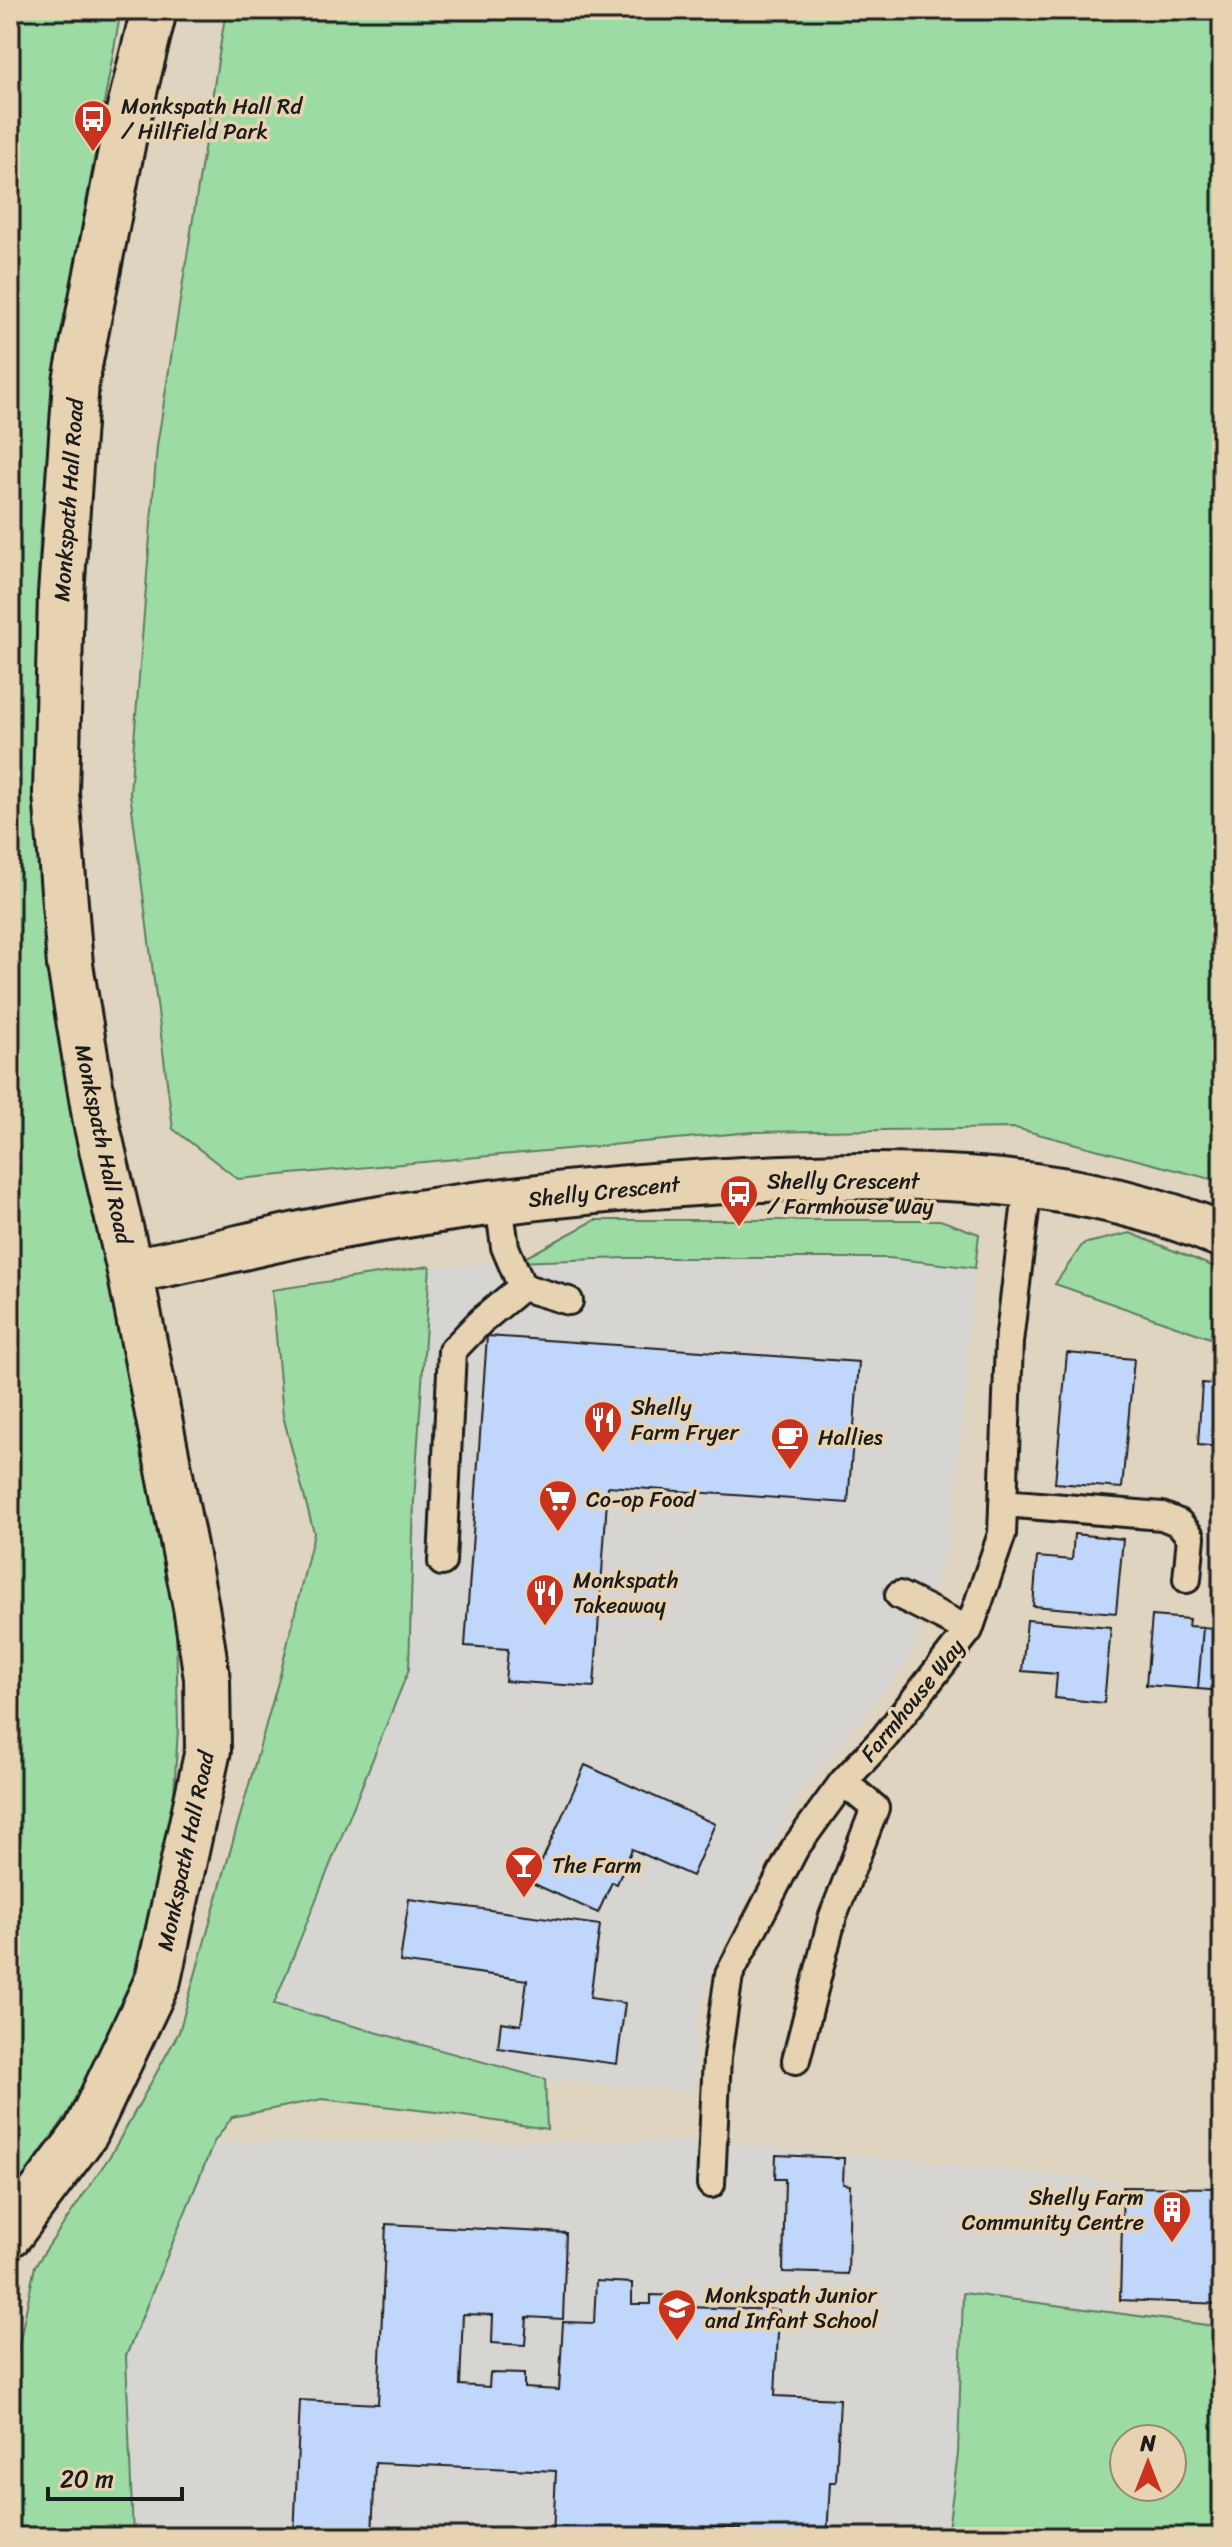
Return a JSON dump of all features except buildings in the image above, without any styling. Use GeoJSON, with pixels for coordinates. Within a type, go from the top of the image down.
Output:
{"type":"FeatureCollection","features":[{"type":"Feature","properties":{"kind":"street","name":"Monkspath Hall Road"},"geometry":{"type":"LineString","coordinates":[[10,2234],[86,2132],[158,1980],[208,1750],[207,1678],[200,1635],[130,1271],[96,1122],[73,981],[56,793],[61,594],[76,381],[127,120],[154,10]]}},
{"type":"Feature","properties":{"kind":"street","name":"Shelly Crescent"},"geometry":{"type":"LineString","coordinates":[[130,1271],[324,1230],[596,1189],[822,1175],[951,1178],[1028,1185],[1123,1203],[1222,1235]]}},
{"type":"Feature","properties":{"kind":"lane","name":"Farmhouse Way"},"geometry":{"type":"LineString","coordinates":[[711,2184],[717,2057],[729,1975],[795,1848],[843,1782],[884,1738],[969,1630],[1002,1534],[1009,1342],[1028,1185]]}},
{"type":"Feature","properties":{"kind":"lane"},"geometry":{"type":"LineString","coordinates":[[499,1203],[505,1247],[522,1287]]}},
{"type":"Feature","properties":{"kind":"lane"},"geometry":{"type":"LineString","coordinates":[[522,1287],[569,1301]]}},
{"type":"Feature","properties":{"kind":"lane"},"geometry":{"type":"LineString","coordinates":[[442,1562],[452,1351],[481,1321],[522,1287]]}},
{"type":"Feature","properties":{"kind":"lane"},"geometry":{"type":"LineString","coordinates":[[1003,1503],[1162,1516],[1179,1523],[1191,1537],[1187,1579]]}},
{"type":"Feature","properties":{"kind":"lane"},"geometry":{"type":"LineString","coordinates":[[899,1595],[969,1630]]}},
{"type":"Feature","properties":{"kind":"lane"},"geometry":{"type":"LineString","coordinates":[[796,2060],[832,1919],[875,1808],[843,1782]]}},
{"type":"Feature","properties":{"kind":"shaded area"},"geometry":{"type":"Polygon","coordinates":[[[626,1258],[889,1258],[975,1268],[953,1528],[926,1613],[907,1664],[798,1796],[711,1971],[696,2022],[696,2092],[545,2079],[273,2005],[409,1669],[414,1500],[430,1266],[626,1258]]]}},
{"type":"Feature","properties":{"kind":"shaded area","name":"Monkspath Junior and Infant School"},"geometry":{"type":"Polygon","coordinates":[[[713,2141],[1116,2181],[1112,2310],[1222,2327],[1222,2537],[133,2537],[126,2356],[214,2142],[713,2141]]]}},
{"type":"Feature","properties":{"kind":"green space"},"geometry":{"type":"Polygon","coordinates":[[[10,10],[121,10],[56,369],[40,535],[36,747],[158,1489],[176,1628],[178,1728],[172,1827],[130,1987],[79,2098],[10,2195],[10,10]]]}},
{"type":"Feature","properties":{"kind":"green space"},"geometry":{"type":"Polygon","coordinates":[[[226,10],[1222,10],[1222,1182],[1015,1128],[752,1132],[238,1179],[173,1129],[130,793],[157,446],[226,10]]]}},
{"type":"Feature","properties":{"kind":"green space"},"geometry":{"type":"Polygon","coordinates":[[[595,1220],[940,1220],[979,1234],[975,1268],[889,1258],[626,1258],[517,1262],[595,1220]]]}},
{"type":"Feature","properties":{"kind":"green space"},"geometry":{"type":"Polygon","coordinates":[[[1130,1233],[1222,1270],[1222,1342],[1055,1284],[1083,1244],[1130,1233]]]}},
{"type":"Feature","properties":{"kind":"green space"},"geometry":{"type":"Polygon","coordinates":[[[430,1266],[414,1500],[409,1669],[274,2004],[545,2079],[547,2129],[322,2099],[232,2117],[214,2142],[126,2356],[133,2537],[10,2537],[10,2389],[35,2266],[112,2153],[179,2032],[280,1675],[314,1533],[283,1416],[272,1290],[430,1266]]]}},
{"type":"Feature","properties":{"kind":"green space"},"geometry":{"type":"Polygon","coordinates":[[[963,2293],[1222,2327],[1222,2537],[947,2537],[958,2454],[963,2293]]]}},
{"type":"Feature","properties":{"kind":"place","name":"Monkspath Hall Rd / Hillfield Park"},"geometry":{"type":"Point","coordinates":[93,153]}},
{"type":"Feature","properties":{"kind":"place","name":"Shelly Crescent / Farmhouse Way"},"geometry":{"type":"Point","coordinates":[739,1228]}},
{"type":"Feature","properties":{"kind":"place","name":"Shelly Farm Fryer"},"geometry":{"type":"Point","coordinates":[603,1454]}},
{"type":"Feature","properties":{"kind":"place","name":"Hallies"},"geometry":{"type":"Point","coordinates":[790,1471]}},
{"type":"Feature","properties":{"kind":"place","name":"Co-op Food"},"geometry":{"type":"Point","coordinates":[558,1533]}},
{"type":"Feature","properties":{"kind":"place","name":"Monkspath Takeaway"},"geometry":{"type":"Point","coordinates":[545,1627]}},
{"type":"Feature","properties":{"kind":"place","name":"The Farm"},"geometry":{"type":"Point","coordinates":[524,1899]}},
{"type":"Feature","properties":{"kind":"place","name":"Shelly Farm Community Centre"},"geometry":{"type":"Point","coordinates":[1172,2244]}},
{"type":"Feature","properties":{"kind":"place","name":"Monkspath Junior and Infant School"},"geometry":{"type":"Point","coordinates":[677,2342]}}]}
